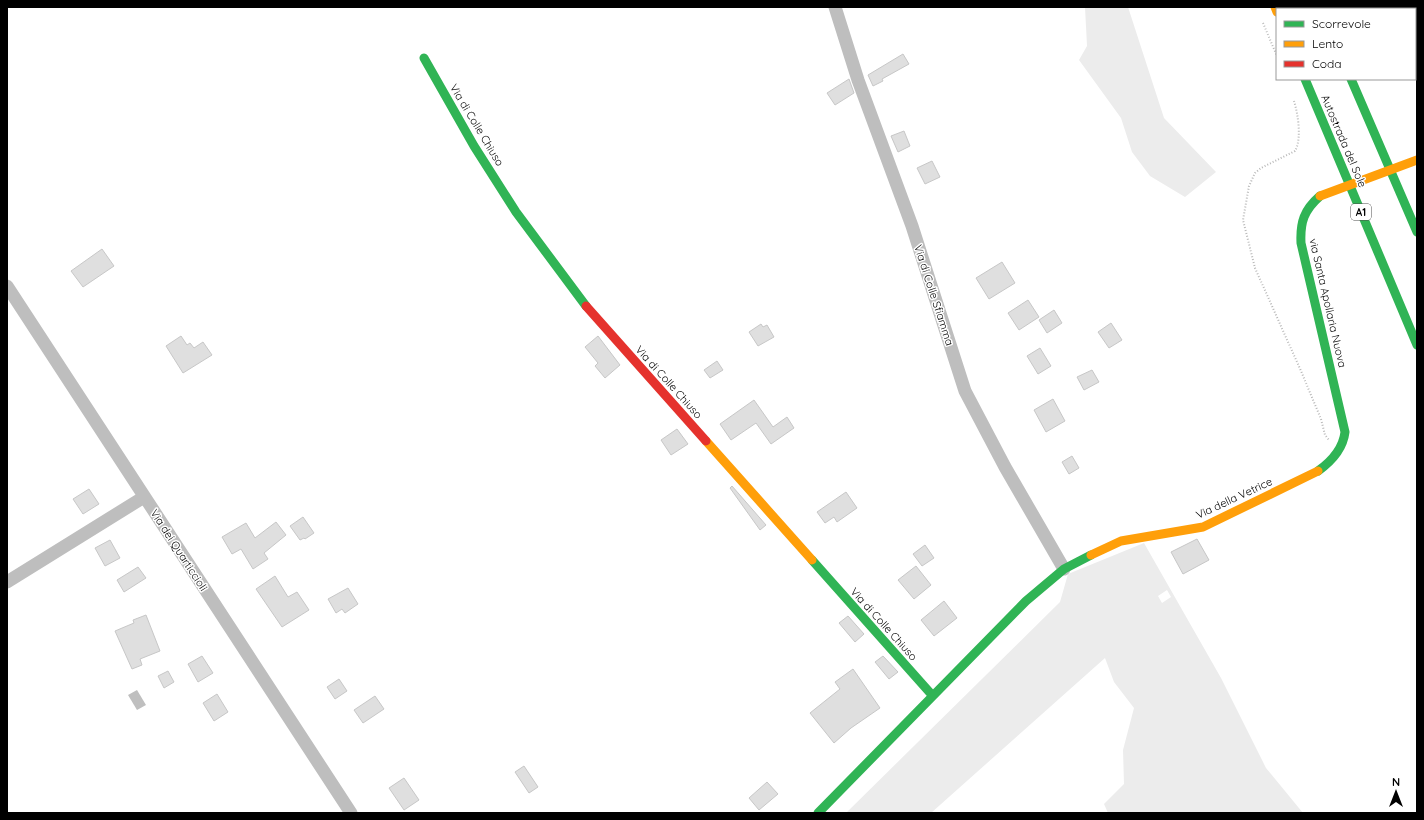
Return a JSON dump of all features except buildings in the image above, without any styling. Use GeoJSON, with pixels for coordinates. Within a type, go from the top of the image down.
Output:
{"type":"FeatureCollection","features":[{"type":"Feature","properties":{"kind":"main road","name":"Via di Colle Chiuso"},"geometry":{"type":"LineString","coordinates":[[424,58],[474,146],[516,212],[589,310],[932,695]]}},
{"type":"Feature","properties":{"kind":"main road","name":"Autostrada del Sole"},"geometry":{"type":"LineString","coordinates":[[1305,80],[1417,345]]}},
{"type":"Feature","properties":{"kind":"main road"},"geometry":{"type":"LineString","coordinates":[[1351,80],[1417,232]]}},
{"type":"Feature","properties":{"kind":"main road","name":"via Santa Apollaria Nuova"},"geometry":{"type":"LineString","coordinates":[[1339,451],[1345,432],[1301,243],[1300,229],[1303,215],[1309,205],[1320,196],[1417,160]]}},
{"type":"Feature","properties":{"kind":"main road","name":"Via della Vetrice"},"geometry":{"type":"LineString","coordinates":[[818,813],[932,695],[1026,601],[1064,570],[1100,550],[1122,541],[1190,531],[1203,527],[1316,472],[1328,464],[1339,451]]}},
{"type":"Feature","properties":{"kind":"street","name":"Via di Colle Sfiamma"},"geometry":{"type":"LineString","coordinates":[[835,7],[858,80],[912,226],[965,391],[1004,467],[1064,570]]}},
{"type":"Feature","properties":{"kind":"street","name":"Via dei Quarticcioli"},"geometry":{"type":"LineString","coordinates":[[7,286],[351,813]]}},
{"type":"Feature","properties":{"kind":"street"},"geometry":{"type":"LineString","coordinates":[[7,582],[144,497]]}},
{"type":"Feature","properties":{"kind":"path"},"geometry":{"type":"LineString","coordinates":[[1263,21],[1276,54]]}},
{"type":"Feature","properties":{"kind":"path"},"geometry":{"type":"LineString","coordinates":[[1294,99],[1297,119],[1298,146],[1295,151],[1261,168],[1255,173],[1249,186],[1244,206],[1244,224],[1255,268],[1315,403],[1325,435],[1339,451]]}},
{"type":"Feature","properties":{"kind":"shaded area"},"geometry":{"type":"Polygon","coordinates":[[[1085,7],[1128,7],[1164,118],[1216,172],[1185,197],[1150,176],[1132,152],[1121,118],[1079,60],[1087,46],[1085,7]]]}},
{"type":"Feature","properties":{"kind":"shaded area"},"geometry":{"type":"Polygon","coordinates":[[[1144,543],[1221,678],[1266,768],[1303,813],[1108,813],[1104,804],[1124,784],[1123,750],[1134,708],[1114,682],[1105,658],[931,813],[846,813],[1060,602],[1068,574],[1144,543]],[[1167,590],[1158,596],[1162,603],[1171,597],[1167,590]]]}},
{"type":"Feature","properties":{"kind":"shaded area"},"geometry":{"type":"Polygon","coordinates":[[[137,690],[146,705],[137,710],[128,695],[137,690]]]}},
{"type":"Feature","properties":{"kind":"traffic: fast"},"geometry":{"type":"LineString","coordinates":[[424,58],[474,146],[516,212],[586,306]]}},
{"type":"Feature","properties":{"kind":"traffic: fast"},"geometry":{"type":"LineString","coordinates":[[1305,80],[1417,345]]}},
{"type":"Feature","properties":{"kind":"traffic: fast"},"geometry":{"type":"LineString","coordinates":[[1351,80],[1417,232]]}},
{"type":"Feature","properties":{"kind":"traffic: fast"},"geometry":{"type":"LineString","coordinates":[[1318,471],[1336,454],[1342,444],[1345,432],[1301,243],[1301,229],[1304,217],[1310,206],[1320,196]]}},
{"type":"Feature","properties":{"kind":"traffic: fast"},"geometry":{"type":"LineString","coordinates":[[818,813],[1026,601],[1064,569],[1091,555]]}},
{"type":"Feature","properties":{"kind":"traffic: fast"},"geometry":{"type":"LineString","coordinates":[[812,560],[932,695]]}},
{"type":"Feature","properties":{"kind":"traffic: slow"},"geometry":{"type":"LineString","coordinates":[[1320,196],[1417,160]]}},
{"type":"Feature","properties":{"kind":"traffic: slow"},"geometry":{"type":"LineString","coordinates":[[706,441],[812,560]]}},
{"type":"Feature","properties":{"kind":"traffic: slow"},"geometry":{"type":"LineString","coordinates":[[1091,555],[1121,541],[1203,527],[1318,471]]}},
{"type":"Feature","properties":{"kind":"traffic: jam"},"geometry":{"type":"LineString","coordinates":[[586,306],[706,441]]}}]}
